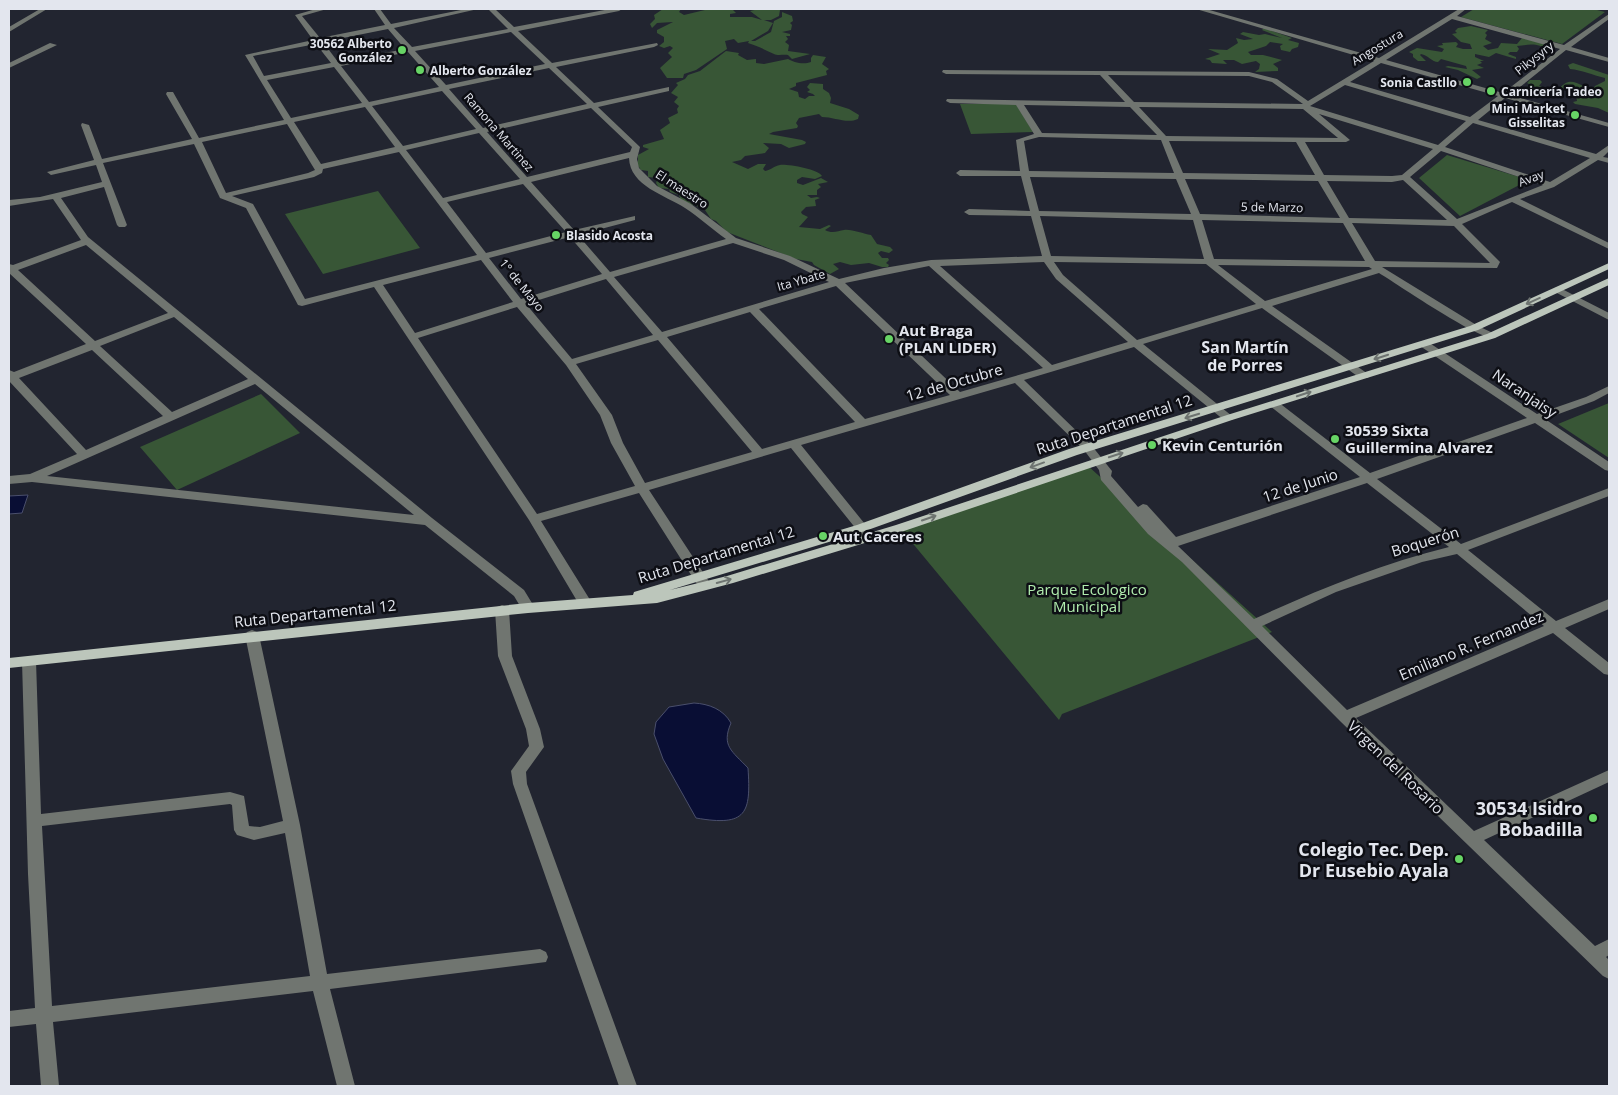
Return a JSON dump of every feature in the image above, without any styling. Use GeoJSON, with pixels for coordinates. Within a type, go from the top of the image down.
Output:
{"type":"FeatureCollection","features":[{"type":"Feature","properties":{"kind":"main road","name":"Ruta Departamental 12"},"geometry":{"type":"LineString","coordinates":[[865,533],[1088,448],[1474,328],[1609,266]]}},
{"type":"Feature","properties":{"kind":"main road","name":"Ruta Departamental 12"},"geometry":{"type":"LineString","coordinates":[[9,663],[252,635],[502,610],[657,598],[702,581],[1101,466],[1228,418],[1491,336],[1609,281]]}},
{"type":"Feature","properties":{"kind":"street"},"geometry":{"type":"LineString","coordinates":[[9,30],[44,9]]}},
{"type":"Feature","properties":{"kind":"street","name":"1° de Mayo"},"geometry":{"type":"LineString","coordinates":[[324,9],[298,14],[520,304],[570,363],[606,415],[617,443],[642,488],[702,581]]}},
{"type":"Feature","properties":{"kind":"street","name":"Ramona Martinez"},"geometry":{"type":"LineString","coordinates":[[377,9],[388,25],[572,234],[606,276],[660,334],[760,454]]}},
{"type":"Feature","properties":{"kind":"street"},"geometry":{"type":"LineString","coordinates":[[319,167],[248,56],[250,53],[475,9]]}},
{"type":"Feature","properties":{"kind":"street","name":"El maestro"},"geometry":{"type":"LineString","coordinates":[[492,9],[636,147],[634,168],[654,188],[688,206],[733,240],[786,258],[838,282],[958,396]]}},
{"type":"Feature","properties":{"kind":"street"},"geometry":{"type":"LineString","coordinates":[[262,79],[606,10],[619,9]]}},
{"type":"Feature","properties":{"kind":"street"},"geometry":{"type":"LineString","coordinates":[[1200,9],[1609,125]]}},
{"type":"Feature","properties":{"kind":"street","name":"Angostura"},"geometry":{"type":"LineString","coordinates":[[1306,106],[1379,59],[1463,9]]}},
{"type":"Feature","properties":{"kind":"street"},"geometry":{"type":"LineString","coordinates":[[1451,16],[1609,60]]}},
{"type":"Feature","properties":{"kind":"street","name":"Pikysyry"},"geometry":{"type":"LineString","coordinates":[[1405,177],[1471,121],[1609,16]]}},
{"type":"Feature","properties":{"kind":"street"},"geometry":{"type":"LineString","coordinates":[[9,66],[53,45]]}},
{"type":"Feature","properties":{"kind":"street"},"geometry":{"type":"LineString","coordinates":[[51,172],[366,104],[654,45]]}},
{"type":"Feature","properties":{"kind":"street"},"geometry":{"type":"LineString","coordinates":[[9,57],[18,61]]}},
{"type":"Feature","properties":{"kind":"street"},"geometry":{"type":"LineString","coordinates":[[946,72],[1264,76],[1278,81],[1346,140],[1039,135],[1020,140],[1025,174],[1046,259],[1058,277],[1136,344],[1228,418]]}},
{"type":"Feature","properties":{"kind":"street"},"geometry":{"type":"LineString","coordinates":[[1102,73],[1164,138],[1198,218],[1210,263],[1364,376]]}},
{"type":"Feature","properties":{"kind":"street"},"geometry":{"type":"LineString","coordinates":[[1342,82],[1609,161]]}},
{"type":"Feature","properties":{"kind":"street"},"geometry":{"type":"LineString","coordinates":[[319,167],[666,89]]}},
{"type":"Feature","properties":{"kind":"street"},"geometry":{"type":"LineString","coordinates":[[170,94],[197,141],[223,196],[250,206],[302,302],[632,218]]}},
{"type":"Feature","properties":{"kind":"street"},"geometry":{"type":"LineString","coordinates":[[950,101],[1306,106],[1551,185]]}},
{"type":"Feature","properties":{"kind":"street"},"geometry":{"type":"LineString","coordinates":[[1018,103],[1039,135]]}},
{"type":"Feature","properties":{"kind":"street"},"geometry":{"type":"LineString","coordinates":[[84,125],[122,225]]}},
{"type":"Feature","properties":{"kind":"street"},"geometry":{"type":"LineString","coordinates":[[1299,140],[1376,268],[1474,328],[1491,336]]}},
{"type":"Feature","properties":{"kind":"street","name":"Avay"},"geometry":{"type":"LineString","coordinates":[[1456,223],[1551,185],[1598,157],[1609,147]]}},
{"type":"Feature","properties":{"kind":"street"},"geometry":{"type":"LineString","coordinates":[[440,200],[634,154]]}},
{"type":"Feature","properties":{"kind":"street"},"geometry":{"type":"LineString","coordinates":[[223,196],[311,175],[319,171],[319,167]]}},
{"type":"Feature","properties":{"kind":"street"},"geometry":{"type":"LineString","coordinates":[[960,173],[1322,178],[1405,177],[1456,223]]}},
{"type":"Feature","properties":{"kind":"street"},"geometry":{"type":"LineString","coordinates":[[9,203],[56,197],[105,184]]}},
{"type":"Feature","properties":{"kind":"street"},"geometry":{"type":"LineString","coordinates":[[56,197],[74,225],[88,241],[428,521],[519,593],[528,608]]}},
{"type":"Feature","properties":{"kind":"street"},"geometry":{"type":"LineString","coordinates":[[1512,199],[1609,246]]}},
{"type":"Feature","properties":{"kind":"street","name":"5 de Marzo"},"geometry":{"type":"LineString","coordinates":[[970,212],[1456,223]]}},
{"type":"Feature","properties":{"kind":"street","name":"Ita Ybate"},"geometry":{"type":"LineString","coordinates":[[570,363],[660,334],[838,282],[884,271],[931,263],[1046,259],[1376,268],[1494,266],[1494,262],[1456,223]]}},
{"type":"Feature","properties":{"kind":"street"},"geometry":{"type":"LineString","coordinates":[[411,337],[606,276],[733,240]]}},
{"type":"Feature","properties":{"kind":"street"},"geometry":{"type":"LineString","coordinates":[[88,241],[10,268],[170,416]]}},
{"type":"Feature","properties":{"kind":"street"},"geometry":{"type":"LineString","coordinates":[[931,263],[1049,368]]}},
{"type":"Feature","properties":{"kind":"street","name":"12 de Octubre"},"geometry":{"type":"LineString","coordinates":[[534,519],[1136,344],[1376,268]]}},
{"type":"Feature","properties":{"kind":"street"},"geometry":{"type":"LineString","coordinates":[[377,284],[411,337],[445,383],[534,519],[585,604]]}},
{"type":"Feature","properties":{"kind":"street"},"geometry":{"type":"LineString","coordinates":[[1558,290],[1609,317]]}},
{"type":"Feature","properties":{"kind":"street"},"geometry":{"type":"LineString","coordinates":[[752,308],[863,424]]}},
{"type":"Feature","properties":{"kind":"street"},"geometry":{"type":"LineString","coordinates":[[83,454],[10,376],[176,313]]}},
{"type":"Feature","properties":{"kind":"street","name":"Naranjaisy"},"geometry":{"type":"LineString","coordinates":[[1424,344],[1609,467]]}},
{"type":"Feature","properties":{"kind":"street"},"geometry":{"type":"LineString","coordinates":[[32,478],[257,379]]}},
{"type":"Feature","properties":{"kind":"street","name":"Virgen del Rosario"},"geometry":{"type":"LineString","coordinates":[[1017,379],[1088,448],[1101,466],[1105,477],[1152,531],[1171,544],[1345,717],[1609,970]]}},
{"type":"Feature","properties":{"kind":"street","name":"12 de Junio"},"geometry":{"type":"LineString","coordinates":[[1171,544],[1369,478],[1590,399],[1609,389]]}},
{"type":"Feature","properties":{"kind":"street"},"geometry":{"type":"LineString","coordinates":[[1274,404],[1459,548],[1609,670]]}},
{"type":"Feature","properties":{"kind":"street"},"geometry":{"type":"LineString","coordinates":[[794,444],[865,533]]}},
{"type":"Feature","properties":{"kind":"street"},"geometry":{"type":"LineString","coordinates":[[9,480],[32,478],[428,521]]}},
{"type":"Feature","properties":{"kind":"street","name":"Boquerón"},"geometry":{"type":"LineString","coordinates":[[1252,625],[1331,589],[1419,559],[1459,548],[1609,492]]}},
{"type":"Feature","properties":{"kind":"street","name":"Emiliano R. Fernandez"},"geometry":{"type":"LineString","coordinates":[[1345,717],[1609,604]]}},
{"type":"Feature","properties":{"kind":"street"},"geometry":{"type":"LineString","coordinates":[[502,610],[505,656],[533,729],[537,747],[518,771],[520,784],[628,1086]]}},
{"type":"Feature","properties":{"kind":"street"},"geometry":{"type":"LineString","coordinates":[[252,635],[292,825],[320,984],[346,1086]]}},
{"type":"Feature","properties":{"kind":"street"},"geometry":{"type":"LineString","coordinates":[[29,661],[43,1015],[50,1086]]}},
{"type":"Feature","properties":{"kind":"street"},"geometry":{"type":"LineString","coordinates":[[1471,839],[1609,776]]}},
{"type":"Feature","properties":{"kind":"street"},"geometry":{"type":"LineString","coordinates":[[34,822],[230,798],[239,800],[242,830],[246,832],[256,834],[292,825]]}},
{"type":"Feature","properties":{"kind":"street"},"geometry":{"type":"LineString","coordinates":[[1594,956],[1609,946]]}},
{"type":"Feature","properties":{"kind":"street"},"geometry":{"type":"LineString","coordinates":[[9,1020],[540,957]]}},
{"type":"Feature","properties":{"kind":"green space"},"geometry":{"type":"Polygon","coordinates":[[[663,9],[681,9],[679,12],[684,15],[709,9],[732,9],[736,13],[730,14],[730,17],[752,17],[762,20],[750,11],[759,9],[780,10],[779,16],[771,20],[764,20],[773,23],[768,31],[751,41],[755,41],[771,32],[774,21],[782,17],[782,12],[792,16],[793,21],[790,23],[792,25],[791,30],[782,32],[790,34],[790,36],[786,36],[788,39],[785,42],[789,45],[788,51],[810,54],[792,59],[788,55],[774,54],[748,43],[749,41],[738,43],[734,39],[725,41],[727,49],[696,70],[684,74],[683,78],[667,78],[660,68],[672,57],[668,53],[673,48],[670,46],[664,48],[659,46],[664,42],[664,37],[657,33],[657,30],[673,22],[657,23],[652,28],[650,24],[655,19],[654,15],[663,9]]]}},
{"type":"Feature","properties":{"kind":"green space"},"geometry":{"type":"Polygon","coordinates":[[[1474,9],[1593,9],[1605,12],[1562,44],[1461,17],[1474,9]]]}},
{"type":"Feature","properties":{"kind":"green space"},"geometry":{"type":"Polygon","coordinates":[[[1471,26],[1488,30],[1485,33],[1487,35],[1485,39],[1492,43],[1483,46],[1488,50],[1498,48],[1501,43],[1517,44],[1522,38],[1545,44],[1555,49],[1550,54],[1542,53],[1543,47],[1539,46],[1517,46],[1519,49],[1517,52],[1510,52],[1508,54],[1516,57],[1516,59],[1496,53],[1489,57],[1475,54],[1475,57],[1484,61],[1480,61],[1482,63],[1477,65],[1484,68],[1472,70],[1481,77],[1477,79],[1458,70],[1445,67],[1467,69],[1466,66],[1441,59],[1436,62],[1421,54],[1426,61],[1418,61],[1409,52],[1417,48],[1442,52],[1444,49],[1437,46],[1443,45],[1442,43],[1456,42],[1458,44],[1456,47],[1472,49],[1470,44],[1461,42],[1452,34],[1457,33],[1455,31],[1458,28],[1471,26]]]}},
{"type":"Feature","properties":{"kind":"green space"},"geometry":{"type":"Polygon","coordinates":[[[1264,28],[1292,38],[1288,40],[1299,43],[1298,47],[1290,52],[1281,50],[1280,46],[1283,44],[1270,42],[1266,46],[1248,52],[1251,55],[1263,55],[1282,60],[1273,64],[1278,68],[1278,71],[1255,72],[1259,69],[1260,64],[1256,61],[1242,64],[1234,60],[1223,60],[1227,64],[1212,63],[1210,60],[1205,59],[1220,54],[1208,49],[1227,50],[1238,43],[1236,38],[1244,40],[1253,39],[1240,34],[1243,32],[1282,38],[1262,30],[1264,28]]]}},
{"type":"Feature","properties":{"kind":"green space"},"geometry":{"type":"Polygon","coordinates":[[[726,51],[739,53],[738,55],[747,60],[756,59],[756,63],[764,64],[788,59],[805,63],[811,62],[813,55],[826,57],[822,64],[829,69],[826,71],[827,75],[796,83],[796,86],[789,89],[798,92],[799,97],[805,99],[809,96],[815,96],[807,92],[810,90],[807,87],[810,83],[823,84],[823,89],[829,93],[831,98],[830,103],[849,109],[859,115],[858,119],[845,121],[822,117],[819,114],[799,118],[796,123],[797,128],[769,134],[802,140],[806,142],[805,144],[789,148],[781,144],[763,143],[769,148],[765,153],[745,156],[741,160],[732,162],[748,169],[758,164],[766,164],[763,169],[765,171],[784,165],[802,167],[819,173],[822,176],[815,179],[802,177],[797,180],[797,183],[803,185],[821,178],[828,182],[818,184],[821,187],[817,190],[817,195],[807,195],[811,198],[820,198],[815,200],[816,206],[806,207],[801,212],[808,217],[799,227],[820,229],[829,225],[831,226],[825,230],[833,232],[850,230],[871,235],[877,244],[890,247],[893,250],[889,253],[881,251],[878,253],[882,258],[888,258],[889,260],[886,263],[889,265],[888,267],[869,263],[851,265],[840,262],[833,264],[839,269],[830,274],[812,262],[796,259],[727,232],[716,221],[711,219],[703,207],[681,201],[679,195],[670,192],[669,189],[659,188],[656,183],[658,178],[648,177],[648,171],[641,170],[636,163],[638,155],[649,149],[643,147],[643,145],[664,139],[660,130],[670,123],[668,118],[678,113],[677,109],[679,106],[674,102],[678,97],[671,93],[678,85],[676,83],[685,79],[688,75],[700,71],[726,51]]]}},
{"type":"Feature","properties":{"kind":"green space"},"geometry":{"type":"Polygon","coordinates":[[[1573,63],[1609,75],[1609,113],[1598,108],[1575,104],[1573,102],[1577,101],[1576,94],[1560,88],[1568,82],[1572,82],[1593,89],[1605,81],[1605,78],[1570,69],[1568,65],[1573,63]]]}},
{"type":"Feature","properties":{"kind":"green space"},"geometry":{"type":"Polygon","coordinates":[[[1530,80],[1540,80],[1542,82],[1539,86],[1555,91],[1560,96],[1539,92],[1527,86],[1531,85],[1527,83],[1530,80]]]}},
{"type":"Feature","properties":{"kind":"green space"},"geometry":{"type":"Polygon","coordinates":[[[960,104],[1016,104],[1033,132],[971,134],[960,104]]]}},
{"type":"Feature","properties":{"kind":"green space"},"geometry":{"type":"Polygon","coordinates":[[[1447,155],[1529,180],[1460,216],[1419,178],[1447,155]]]}},
{"type":"Feature","properties":{"kind":"green space"},"geometry":{"type":"Polygon","coordinates":[[[378,191],[420,248],[323,274],[285,214],[378,191]]]}},
{"type":"Feature","properties":{"kind":"green space"},"geometry":{"type":"Polygon","coordinates":[[[261,394],[300,433],[177,490],[140,447],[261,394]]]}},
{"type":"Feature","properties":{"kind":"green space"},"geometry":{"type":"Polygon","coordinates":[[[1609,403],[1609,458],[1558,424],[1609,403]]]}},
{"type":"Feature","properties":{"kind":"green space","name":"Parque Ecologico Municipal"},"geometry":{"type":"Polygon","coordinates":[[[1087,465],[1272,632],[1062,714],[1059,720],[900,528],[1087,465]]]}},
{"type":"Feature","properties":{"kind":"shaded area"},"geometry":{"type":"Polygon","coordinates":[[[28,495],[22,513],[9,514],[9,496],[28,495]]]}},
{"type":"Feature","properties":{"kind":"shaded area"},"geometry":{"type":"Polygon","coordinates":[[[694,703],[715,708],[728,718],[731,723],[727,737],[730,748],[748,768],[749,783],[746,806],[736,818],[713,820],[696,818],[663,759],[654,734],[656,722],[669,707],[694,703]]]}},
{"type":"Feature","properties":{"kind":"place","name":"30562 Alberto González"},"geometry":{"type":"Point","coordinates":[402,50]}},
{"type":"Feature","properties":{"kind":"place","name":"Alberto González"},"geometry":{"type":"Point","coordinates":[420,70]}},
{"type":"Feature","properties":{"kind":"place","name":"Sonia Castllo"},"geometry":{"type":"Point","coordinates":[1467,82]}},
{"type":"Feature","properties":{"kind":"place","name":"Carnicería Tadeo"},"geometry":{"type":"Point","coordinates":[1491,91]}},
{"type":"Feature","properties":{"kind":"place","name":"Mini Market Gisselitas"},"geometry":{"type":"Point","coordinates":[1575,115]}},
{"type":"Feature","properties":{"kind":"place","name":"Blasido Acosta"},"geometry":{"type":"Point","coordinates":[556,235]}},
{"type":"Feature","properties":{"kind":"place","name":"Aut Braga (PLAN LIDER)"},"geometry":{"type":"Point","coordinates":[889,339]}},
{"type":"Feature","properties":{"kind":"place","name":"30539 Sixta Guillermina Alvarez"},"geometry":{"type":"Point","coordinates":[1335,439]}},
{"type":"Feature","properties":{"kind":"place","name":"Kevin Centurión"},"geometry":{"type":"Point","coordinates":[1152,445]}},
{"type":"Feature","properties":{"kind":"place","name":"Aut Caceres"},"geometry":{"type":"Point","coordinates":[823,536]}},
{"type":"Feature","properties":{"kind":"place","name":"30534 Isidro Bobadilla"},"geometry":{"type":"Point","coordinates":[1593,818]}},
{"type":"Feature","properties":{"kind":"place","name":"Colegio Tec. Dep. Dr Eusebio Ayala"},"geometry":{"type":"Point","coordinates":[1459,859]}},
{"type":"Feature","properties":{"kind":"district","name":"San Martín de Porres"},"geometry":{"type":"Point","coordinates":[1245,356]}}]}
